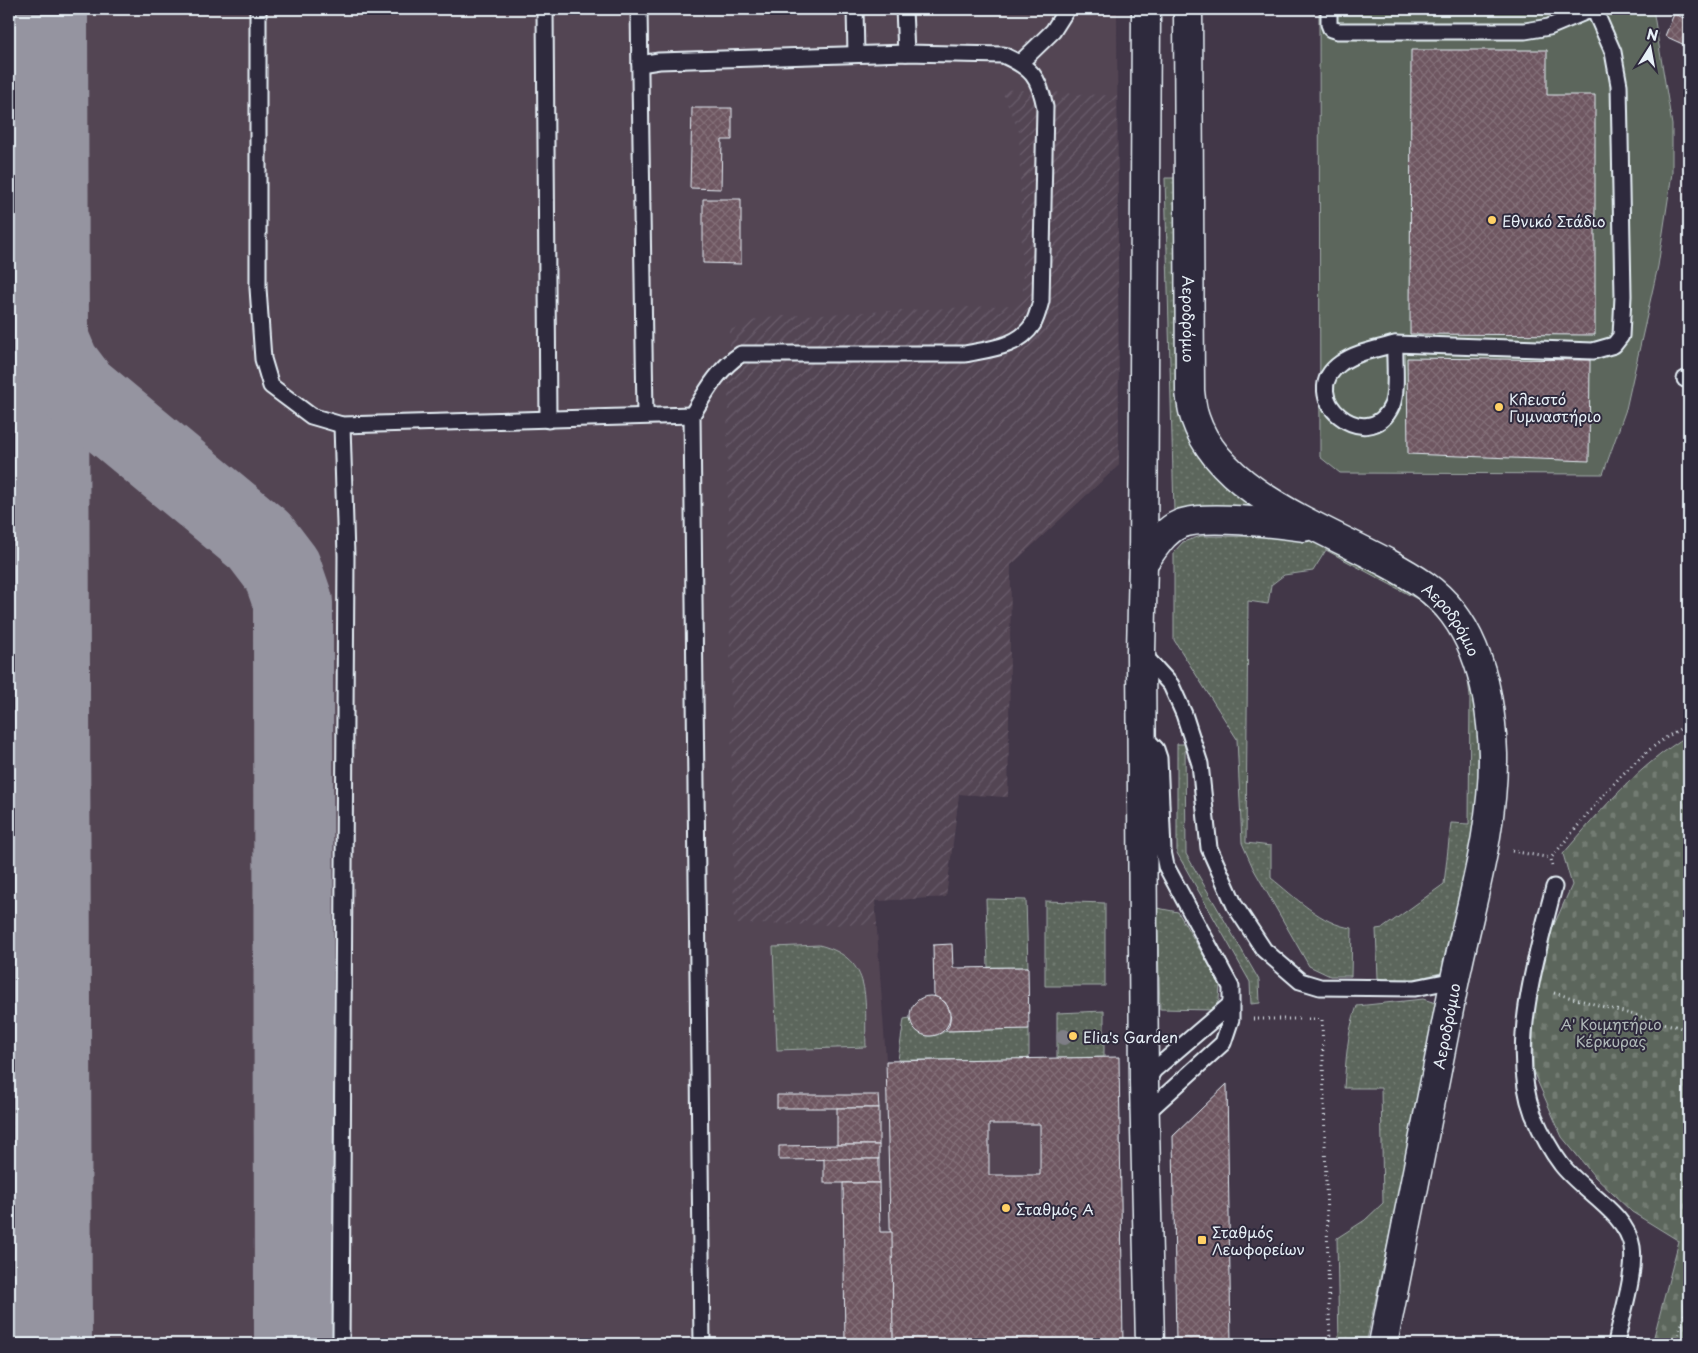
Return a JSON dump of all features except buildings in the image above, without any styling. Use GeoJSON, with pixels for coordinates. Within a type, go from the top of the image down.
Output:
{"type":"FeatureCollection","features":[{"type":"Feature","properties":{"kind":"main road"},"geometry":{"type":"LineString","coordinates":[[1146,9],[1141,652],[1144,1084],[1150,1344]]}},
{"type":"Feature","properties":{"kind":"main road","name":"Αεροδρόμιο"},"geometry":{"type":"LineString","coordinates":[[1188,9],[1190,391],[1195,419],[1212,450],[1241,482],[1279,507],[1375,555],[1426,586],[1452,612],[1471,642],[1486,690],[1493,752],[1492,791],[1485,844],[1455,980],[1383,1344]]}},
{"type":"Feature","properties":{"kind":"main road"},"geometry":{"type":"LineString","coordinates":[[1146,44],[1188,52]]}},
{"type":"Feature","properties":{"kind":"main road"},"geometry":{"type":"LineString","coordinates":[[1143,563],[1164,535],[1180,523],[1204,520],[1272,522],[1321,529]]}},
{"type":"Feature","properties":{"kind":"lane"},"geometry":{"type":"LineString","coordinates":[[258,9],[258,288],[263,359],[272,386],[311,416],[342,425],[692,415]]}},
{"type":"Feature","properties":{"kind":"lane"},"geometry":{"type":"LineString","coordinates":[[545,9],[548,420]]}},
{"type":"Feature","properties":{"kind":"lane"},"geometry":{"type":"LineString","coordinates":[[639,9],[645,415]]}},
{"type":"Feature","properties":{"kind":"lane"},"geometry":{"type":"LineString","coordinates":[[854,9],[856,54]]}},
{"type":"Feature","properties":{"kind":"lane"},"geometry":{"type":"LineString","coordinates":[[904,9],[906,53]]}},
{"type":"Feature","properties":{"kind":"lane"},"geometry":{"type":"LineString","coordinates":[[1020,63],[1053,31],[1067,9]]}},
{"type":"Feature","properties":{"kind":"lane"},"geometry":{"type":"LineString","coordinates":[[1329,9],[1331,29],[1338,31],[1525,31],[1549,27],[1593,9],[1612,52],[1619,85],[1623,296],[1621,336],[1614,346],[1593,351],[1395,344],[1350,358],[1332,371],[1327,381],[1328,403],[1342,420],[1352,424],[1375,422],[1392,406],[1395,394],[1395,344]]}},
{"type":"Feature","properties":{"kind":"lane"},"geometry":{"type":"LineString","coordinates":[[640,64],[659,61],[856,54],[1003,55],[1020,63],[1034,74],[1042,90],[1045,107],[1041,301],[1033,324],[1019,339],[997,348],[965,354],[740,354],[727,363],[708,387],[692,415],[702,1344]]}},
{"type":"Feature","properties":{"kind":"lane"},"geometry":{"type":"LineString","coordinates":[[341,1344],[340,1193],[346,566],[342,425]]}},
{"type":"Feature","properties":{"kind":"lane"},"geometry":{"type":"LineString","coordinates":[[1141,652],[1171,685],[1184,714],[1201,772],[1209,848],[1235,906],[1264,950],[1300,981],[1320,987],[1415,988],[1455,980]]}},
{"type":"Feature","properties":{"kind":"lane"},"geometry":{"type":"LineString","coordinates":[[1142,734],[1156,749],[1159,758],[1162,851],[1166,866],[1231,988],[1231,1019],[1223,1043],[1145,1114]]}},
{"type":"Feature","properties":{"kind":"lane"},"geometry":{"type":"LineString","coordinates":[[1554,887],[1529,985],[1523,1072],[1534,1115],[1561,1165],[1624,1227],[1632,1246],[1630,1273],[1616,1344]]}},
{"type":"Feature","properties":{"kind":"lane"},"geometry":{"type":"LineString","coordinates":[[1144,1084],[1154,1070],[1230,1004]]}},
{"type":"Feature","properties":{"kind":"path"},"geometry":{"type":"LineString","coordinates":[[1554,887],[1551,858],[1617,779],[1645,752],[1689,724]]}},
{"type":"Feature","properties":{"kind":"path"},"geometry":{"type":"LineString","coordinates":[[1485,844],[1551,858]]}},
{"type":"Feature","properties":{"kind":"path"},"geometry":{"type":"LineString","coordinates":[[1554,993],[1689,1030]]}},
{"type":"Feature","properties":{"kind":"path"},"geometry":{"type":"LineString","coordinates":[[1322,1019],[1330,1344]]}},
{"type":"Feature","properties":{"kind":"path"},"geometry":{"type":"LineString","coordinates":[[1676,1344],[1689,1298]]}},
{"type":"Feature","properties":{"kind":"shaded area"},"geometry":{"type":"Polygon","coordinates":[[[9,9],[1117,9],[1119,465],[1011,565],[1008,797],[959,794],[946,897],[875,901],[886,1060],[1119,1057],[1123,1344],[9,1344],[9,9]]]}},
{"type":"Feature","properties":{"kind":"shaded area"},"geometry":{"type":"Polygon","coordinates":[[[1001,89],[1117,96],[1119,465],[1011,565],[1008,797],[959,794],[946,897],[875,901],[877,925],[734,924],[727,440],[730,330],[763,317],[1012,305],[1023,296],[1019,132],[1001,89]]]}},
{"type":"Feature","properties":{"kind":"green space","name":"Εθνικό Στάδιο"},"geometry":{"type":"Polygon","coordinates":[[[1319,9],[1653,9],[1672,125],[1672,173],[1658,266],[1626,409],[1603,474],[1340,473],[1320,457],[1319,9]]]}},
{"type":"Feature","properties":{"kind":"green space"},"geometry":{"type":"Polygon","coordinates":[[[1165,178],[1176,178],[1188,416],[1268,512],[1174,512],[1165,178]]]}},
{"type":"Feature","properties":{"kind":"green space"},"geometry":{"type":"Polygon","coordinates":[[[1201,536],[1312,537],[1326,545],[1331,544],[1421,592],[1446,616],[1469,648],[1479,704],[1477,826],[1452,950],[1445,972],[1402,982],[1378,978],[1376,929],[1383,928],[1444,884],[1451,823],[1469,824],[1470,696],[1465,657],[1444,624],[1419,600],[1326,550],[1313,571],[1284,575],[1271,585],[1268,604],[1248,601],[1246,843],[1271,846],[1271,878],[1319,916],[1341,926],[1352,928],[1351,976],[1330,976],[1309,966],[1253,868],[1242,843],[1237,739],[1174,640],[1174,552],[1183,542],[1201,536]]]}},
{"type":"Feature","properties":{"kind":"green space","name":"Α' Κοιμητήριο Κέρκυρας"},"geometry":{"type":"Polygon","coordinates":[[[1689,735],[1689,1344],[1652,1344],[1679,1241],[1632,1212],[1594,1176],[1562,1137],[1533,1071],[1533,993],[1548,938],[1572,885],[1563,854],[1606,805],[1637,774],[1689,735]]]}},
{"type":"Feature","properties":{"kind":"green space"},"geometry":{"type":"Polygon","coordinates":[[[1177,744],[1185,744],[1186,854],[1259,980],[1260,1003],[1251,1004],[1250,982],[1177,853],[1177,744]]]}},
{"type":"Feature","properties":{"kind":"green space"},"geometry":{"type":"Polygon","coordinates":[[[986,899],[1026,900],[1028,967],[988,967],[986,899]]]}},
{"type":"Feature","properties":{"kind":"green space"},"geometry":{"type":"Polygon","coordinates":[[[1045,901],[1105,903],[1105,986],[1045,986],[1045,901]]]}},
{"type":"Feature","properties":{"kind":"green space"},"geometry":{"type":"Polygon","coordinates":[[[1157,908],[1178,912],[1220,984],[1219,1000],[1213,1010],[1160,1009],[1157,908]]]}},
{"type":"Feature","properties":{"kind":"green space"},"geometry":{"type":"Polygon","coordinates":[[[819,945],[837,952],[850,960],[858,971],[863,984],[865,998],[866,1047],[777,1050],[773,947],[819,945]]]}},
{"type":"Feature","properties":{"kind":"green space"},"geometry":{"type":"Polygon","coordinates":[[[1423,999],[1439,1004],[1366,1344],[1339,1344],[1337,1238],[1365,1220],[1383,1203],[1381,1088],[1344,1088],[1351,1026],[1357,1006],[1423,999]]]}},
{"type":"Feature","properties":{"kind":"green space","name":"Elia's Garden"},"geometry":{"type":"Polygon","coordinates":[[[1104,1011],[1104,1057],[1057,1058],[1057,1013],[1104,1011]]]}},
{"type":"Feature","properties":{"kind":"green space"},"geometry":{"type":"Polygon","coordinates":[[[910,1018],[919,1033],[929,1036],[945,1031],[1029,1029],[1029,1059],[898,1060],[904,1019],[910,1018]]]}},
{"type":"Feature","properties":{"kind":"taxiway"},"geometry":{"type":"LineString","coordinates":[[48,9],[52,1344]]}},
{"type":"Feature","properties":{"kind":"taxiway"},"geometry":{"type":"LineString","coordinates":[[49,340],[60,366],[78,390],[260,541],[282,570],[293,602],[294,1344]]}},
{"type":"Feature","properties":{"kind":"place","name":"Εθνικό Στάδιο"},"geometry":{"type":"Point","coordinates":[1492,220]}},
{"type":"Feature","properties":{"kind":"place","name":"Κλειστό Γυμναστήριο"},"geometry":{"type":"Point","coordinates":[1499,407]}},
{"type":"Feature","properties":{"kind":"place","name":"Elia's Garden"},"geometry":{"type":"Point","coordinates":[1073,1036]}},
{"type":"Feature","properties":{"kind":"place","name":"Σταθμός Α"},"geometry":{"type":"Point","coordinates":[1006,1208]}},
{"type":"Feature","properties":{"kind":"place","name":"Σταθμός Λεωφορείων"},"geometry":{"type":"Point","coordinates":[1202,1240]}}]}
